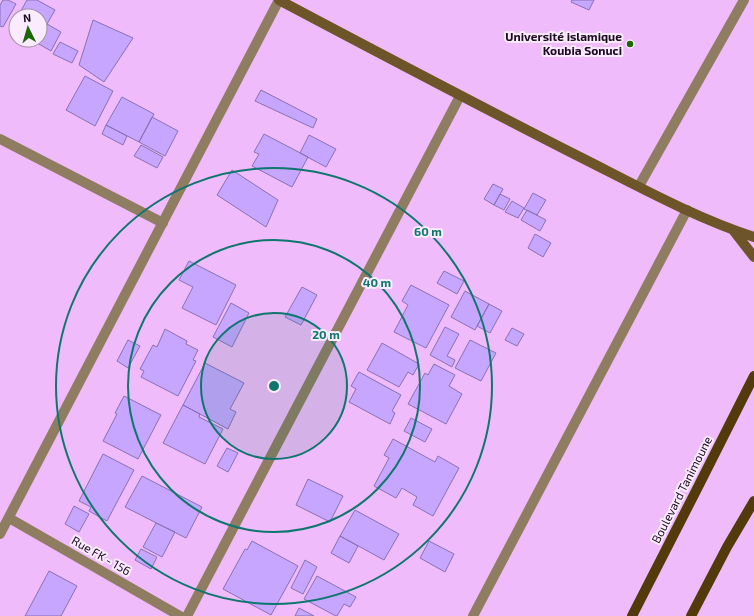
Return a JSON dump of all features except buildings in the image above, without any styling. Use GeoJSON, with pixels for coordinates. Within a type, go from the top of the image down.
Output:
{"type":"FeatureCollection","features":[{"type":"Feature","properties":{"kind":"main road","name":"Boulevard Tanimoune"},"geometry":{"type":"LineString","coordinates":[[632,616],[700,485],[754,376]]}},
{"type":"Feature","properties":{"kind":"main road"},"geometry":{"type":"LineString","coordinates":[[691,616],[727,546],[754,501]]}},
{"type":"Feature","properties":{"kind":"street"},"geometry":{"type":"LineString","coordinates":[[0,534],[279,0],[460,96],[638,186],[687,210],[733,230],[754,237]]}},
{"type":"Feature","properties":{"kind":"street"},"geometry":{"type":"LineString","coordinates":[[638,186],[744,0]]}},
{"type":"Feature","properties":{"kind":"street"},"geometry":{"type":"LineString","coordinates":[[187,616],[460,96]]}},
{"type":"Feature","properties":{"kind":"street"},"geometry":{"type":"LineString","coordinates":[[0,139],[163,223]]}},
{"type":"Feature","properties":{"kind":"street"},"geometry":{"type":"LineString","coordinates":[[473,616],[687,210]]}},
{"type":"Feature","properties":{"kind":"street"},"geometry":{"type":"LineString","coordinates":[[733,230],[754,257]]}},
{"type":"Feature","properties":{"kind":"street","name":"Rue FK - 156"},"geometry":{"type":"LineString","coordinates":[[9,518],[180,616]]}},
{"type":"Feature","properties":{"kind":"place","name":"Université islamique Koubia Sonuci"},"geometry":{"type":"Point","coordinates":[630,44]}}]}
